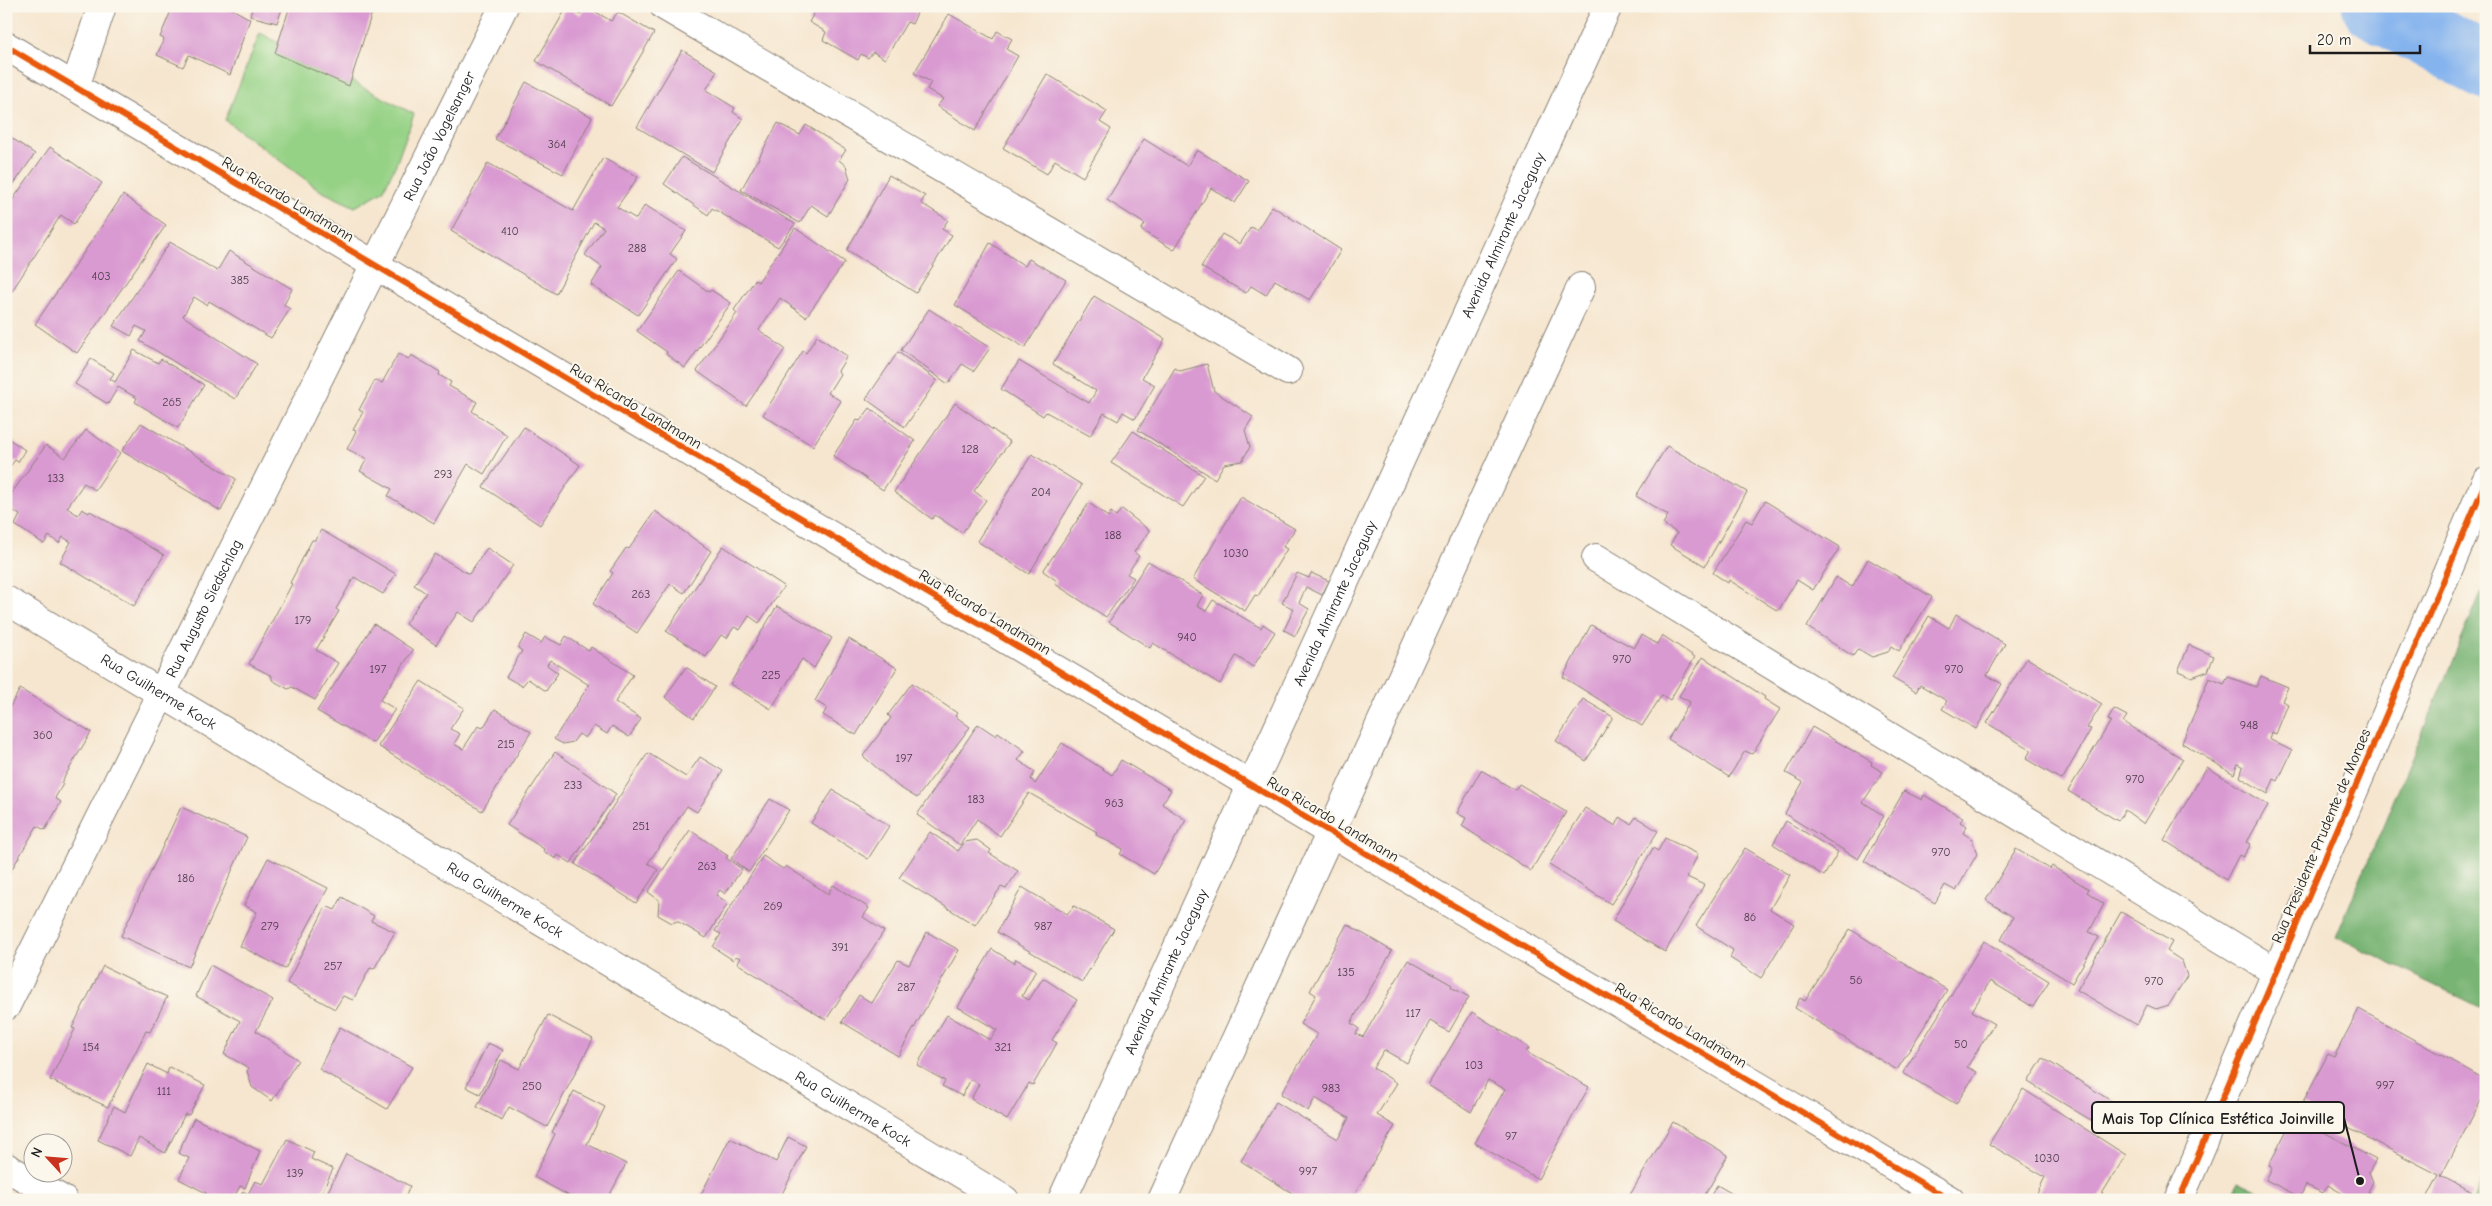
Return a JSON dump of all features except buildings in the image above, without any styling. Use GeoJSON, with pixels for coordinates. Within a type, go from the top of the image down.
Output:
{"type":"FeatureCollection","features":[{"type":"Feature","properties":{"kind":"street"},"geometry":{"type":"LineString","coordinates":[[75,87],[102,6]]}},
{"type":"Feature","properties":{"kind":"street","name":"Rua João Vogelsanger"},"geometry":{"type":"LineString","coordinates":[[375,265],[504,6]]}},
{"type":"Feature","properties":{"kind":"street"},"geometry":{"type":"LineString","coordinates":[[664,6],[1288,371]]}},
{"type":"Feature","properties":{"kind":"street","name":"Avenida Almirante Jaceguay"},"geometry":{"type":"LineString","coordinates":[[1062,1200],[1608,6]]}},
{"type":"Feature","properties":{"kind":"street","name":"Rua Ricardo Landmann"},"geometry":{"type":"LineString","coordinates":[[6,46],[1950,1200]]}},
{"type":"Feature","properties":{"kind":"street","name":"Rua Augusto Siedschlag"},"geometry":{"type":"LineString","coordinates":[[6,1006],[375,265]]}},
{"type":"Feature","properties":{"kind":"street"},"geometry":{"type":"LineString","coordinates":[[1162,1200],[1581,287]]}},
{"type":"Feature","properties":{"kind":"street","name":"Rua Presidente Prudente de Moraes"},"geometry":{"type":"LineString","coordinates":[[2179,1200],[2486,481]]}},
{"type":"Feature","properties":{"kind":"street"},"geometry":{"type":"LineString","coordinates":[[1596,558],[2276,972]]}},
{"type":"Feature","properties":{"kind":"street","name":"Rua Guilherme Kock"},"geometry":{"type":"LineString","coordinates":[[6,600],[1005,1200]]}},
{"type":"Feature","properties":{"kind":"street"},"geometry":{"type":"LineString","coordinates":[[6,1167],[63,1200]]}},
{"type":"Feature","properties":{"kind":"green space"},"geometry":{"type":"Polygon","coordinates":[[[260,33],[414,114],[397,162],[383,191],[355,207],[321,191],[225,120],[260,33]]]}},
{"type":"Feature","properties":{"kind":"green space"},"geometry":{"type":"Polygon","coordinates":[[[2486,581],[2486,1010],[2336,937],[2486,581]]]}},
{"type":"Feature","properties":{"kind":"green space"},"geometry":{"type":"Polygon","coordinates":[[[2486,1169],[2486,1200],[2473,1200],[2486,1169]]]}},
{"type":"Feature","properties":{"kind":"green space"},"geometry":{"type":"Polygon","coordinates":[[[2238,1182],[2276,1200],[2231,1200],[2238,1182]]]}},
{"type":"Feature","properties":{"kind":"waterway"},"geometry":{"type":"LineString","coordinates":[[2375,6],[2486,67]]}},
{"type":"Feature","properties":{"kind":"cycle path"},"geometry":{"type":"LineString","coordinates":[[6,46],[1950,1200]]}},
{"type":"Feature","properties":{"kind":"cycle path"},"geometry":{"type":"LineString","coordinates":[[2179,1200],[2486,481]]}},
{"type":"Feature","properties":{"kind":"place","name":"Mais Top Clínica Estética Joinville"},"geometry":{"type":"Point","coordinates":[2360,1181]}}]}
